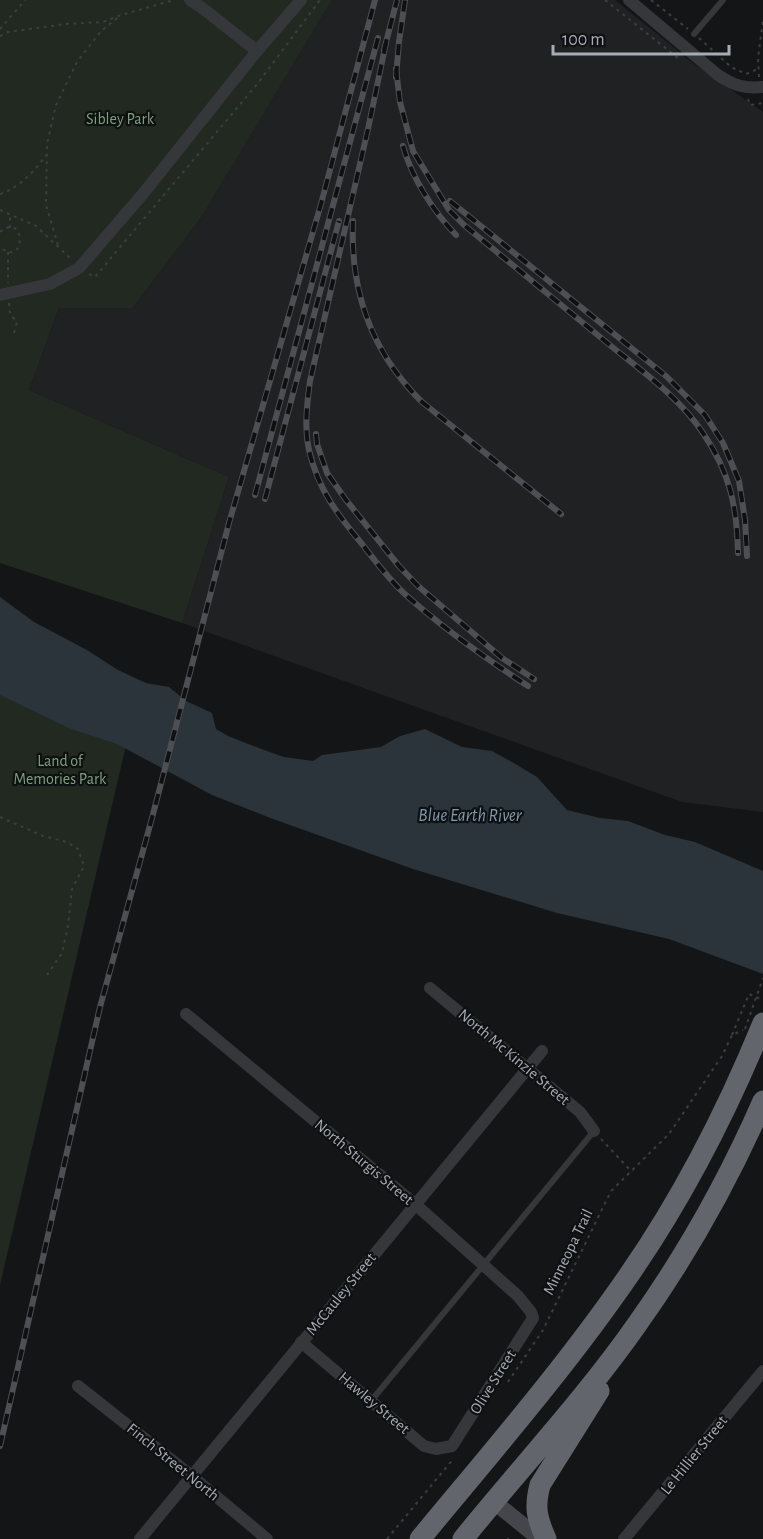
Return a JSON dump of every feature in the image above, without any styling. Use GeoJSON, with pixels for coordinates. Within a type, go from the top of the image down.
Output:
{"type":"FeatureCollection","features":[{"type":"Feature","properties":{"kind":"highway"},"geometry":{"type":"LineString","coordinates":[[420,1539],[585,1336],[629,1275],[688,1179],[723,1114],[757,1026]]}},
{"type":"Feature","properties":{"kind":"highway"},"geometry":{"type":"LineString","coordinates":[[546,1539],[537,1519],[536,1501],[540,1485],[718,1196],[763,1101]]}},
{"type":"Feature","properties":{"kind":"highway"},"geometry":{"type":"LineString","coordinates":[[463,1539],[638,1324]]}},
{"type":"Feature","properties":{"kind":"highway"},"geometry":{"type":"LineString","coordinates":[[493,1451],[485,1473],[487,1491],[494,1502]]}},
{"type":"Feature","properties":{"kind":"street"},"geometry":{"type":"LineString","coordinates":[[190,0],[257,51]]}},
{"type":"Feature","properties":{"kind":"street"},"geometry":{"type":"LineString","coordinates":[[0,295],[50,284],[79,268],[142,195],[257,51],[302,0]]}},
{"type":"Feature","properties":{"kind":"street"},"geometry":{"type":"LineString","coordinates":[[629,0],[733,85],[746,88],[761,87]]}},
{"type":"Feature","properties":{"kind":"street","name":"North Mc Kinzie Street"},"geometry":{"type":"LineString","coordinates":[[430,988],[580,1112],[594,1131]]}},
{"type":"Feature","properties":{"kind":"street","name":"North Sturgis Street"},"geometry":{"type":"LineString","coordinates":[[186,1014],[415,1204],[518,1296],[533,1317]]}},
{"type":"Feature","properties":{"kind":"street","name":"McCauley Street"},"geometry":{"type":"LineString","coordinates":[[140,1539],[542,1051]]}},
{"type":"Feature","properties":{"kind":"street","name":"Olive Street"},"geometry":{"type":"LineString","coordinates":[[453,1451],[533,1317]]}},
{"type":"Feature","properties":{"kind":"street","name":"Hawley Street"},"geometry":{"type":"LineString","coordinates":[[301,1342],[424,1446],[453,1451]]}},
{"type":"Feature","properties":{"kind":"street","name":"Le Hillier Street"},"geometry":{"type":"LineString","coordinates":[[624,1539],[763,1371]]}},
{"type":"Feature","properties":{"kind":"street","name":"Finch Street North"},"geometry":{"type":"LineString","coordinates":[[78,1386],[267,1539]]}},
{"type":"Feature","properties":{"kind":"street"},"geometry":{"type":"LineString","coordinates":[[494,1502],[540,1539]]}},
{"type":"Feature","properties":{"kind":"lane"},"geometry":{"type":"LineString","coordinates":[[694,34],[723,0]]}},
{"type":"Feature","properties":{"kind":"lane"},"geometry":{"type":"LineString","coordinates":[[371,1401],[594,1131]]}},
{"type":"Feature","properties":{"kind":"path"},"geometry":{"type":"LineString","coordinates":[[0,29],[25,0]]}},
{"type":"Feature","properties":{"kind":"path"},"geometry":{"type":"LineString","coordinates":[[0,36],[8,32],[66,24],[103,22],[174,0]]}},
{"type":"Feature","properties":{"kind":"path"},"geometry":{"type":"LineString","coordinates":[[651,0],[732,67],[746,74],[758,69]]}},
{"type":"Feature","properties":{"kind":"path"},"geometry":{"type":"LineString","coordinates":[[58,246],[46,205],[47,144],[56,105],[77,63],[101,31],[121,15]]}},
{"type":"Feature","properties":{"kind":"path"},"geometry":{"type":"LineString","coordinates":[[763,20],[758,69],[763,103]]}},
{"type":"Feature","properties":{"kind":"path"},"geometry":{"type":"LineString","coordinates":[[0,194],[9,191],[33,174],[46,155]]}},
{"type":"Feature","properties":{"kind":"path"},"geometry":{"type":"LineString","coordinates":[[10,214],[10,228]]}},
{"type":"Feature","properties":{"kind":"path"},"geometry":{"type":"LineString","coordinates":[[0,232],[10,228]]}},
{"type":"Feature","properties":{"kind":"path"},"geometry":{"type":"LineString","coordinates":[[0,247],[4,251],[12,252],[20,244],[19,234],[10,228]]}},
{"type":"Feature","properties":{"kind":"path"},"geometry":{"type":"LineString","coordinates":[[0,817],[43,836],[67,842],[78,849],[84,866],[72,889],[62,954],[48,975]]}},
{"type":"Feature","properties":{"kind":"path"},"geometry":{"type":"LineString","coordinates":[[732,1035],[757,1026],[763,978]]}},
{"type":"Feature","properties":{"kind":"path","name":"Minneopa Trail"},"geometry":{"type":"LineString","coordinates":[[506,1386],[543,1330],[611,1191],[669,1134],[722,1056],[749,994],[763,1000]]}},
{"type":"Feature","properties":{"kind":"path"},"geometry":{"type":"LineString","coordinates":[[594,1131],[632,1172]]}},
{"type":"Feature","properties":{"kind":"path"},"geometry":{"type":"LineString","coordinates":[[387,1539],[453,1451]]}},
{"type":"Feature","properties":{"kind":"shaded area"},"geometry":{"type":"Polygon","coordinates":[[[332,0],[615,0],[693,63],[763,112],[763,812],[682,802],[182,623],[229,477],[29,390],[59,308],[133,308],[201,218],[332,0]]]}},
{"type":"Feature","properties":{"kind":"green space","name":"Sibley Park"},"geometry":{"type":"Polygon","coordinates":[[[0,0],[332,0],[201,218],[133,308],[59,308],[29,390],[229,477],[182,623],[0,563],[0,0]]]}},
{"type":"Feature","properties":{"kind":"green space","name":"Land of Memories Park"},"geometry":{"type":"Polygon","coordinates":[[[0,675],[128,737],[0,1285],[0,675]]]}},
{"type":"Feature","properties":{"kind":"water","name":"Blue Earth River"},"geometry":{"type":"Polygon","coordinates":[[[0,597],[34,622],[87,650],[118,670],[146,683],[169,687],[186,701],[212,713],[216,729],[264,750],[284,757],[313,761],[322,755],[381,747],[400,736],[425,729],[462,747],[492,751],[512,762],[537,777],[567,810],[600,818],[628,821],[665,835],[695,842],[763,871],[763,974],[669,939],[557,913],[413,869],[273,819],[212,795],[117,744],[71,729],[0,695],[0,597]]]}},
{"type":"Feature","properties":{"kind":"railway"},"geometry":{"type":"LineString","coordinates":[[0,1446],[100,1007],[229,523],[321,204],[375,0]]}},
{"type":"Feature","properties":{"kind":"railway"},"geometry":{"type":"LineString","coordinates":[[384,50],[397,0]]}},
{"type":"Feature","properties":{"kind":"railway"},"geometry":{"type":"LineString","coordinates":[[396,77],[405,0]]}},
{"type":"Feature","properties":{"kind":"railway"},"geometry":{"type":"LineString","coordinates":[[255,495],[378,38]]}},
{"type":"Feature","properties":{"kind":"railway"},"geometry":{"type":"LineString","coordinates":[[386,43],[310,381],[306,424],[307,441],[323,489],[344,522],[395,584],[451,632],[528,686]]}},
{"type":"Feature","properties":{"kind":"railway"},"geometry":{"type":"LineString","coordinates":[[396,69],[400,102],[413,151],[449,210],[464,225],[660,386],[694,420],[726,476],[734,505],[738,553]]}},
{"type":"Feature","properties":{"kind":"railway"},"geometry":{"type":"LineString","coordinates":[[403,146],[424,194],[456,235]]}},
{"type":"Feature","properties":{"kind":"railway"},"geometry":{"type":"LineString","coordinates":[[450,201],[666,376],[705,415],[723,443],[739,481],[745,520],[747,556]]}},
{"type":"Feature","properties":{"kind":"railway"},"geometry":{"type":"LineString","coordinates":[[265,499],[339,221]]}},
{"type":"Feature","properties":{"kind":"railway"},"geometry":{"type":"LineString","coordinates":[[353,221],[355,272],[360,296],[377,342],[390,363],[422,402],[561,514]]}},
{"type":"Feature","properties":{"kind":"railway"},"geometry":{"type":"LineString","coordinates":[[316,434],[327,473],[399,566],[418,586],[502,658],[534,679]]}}]}
